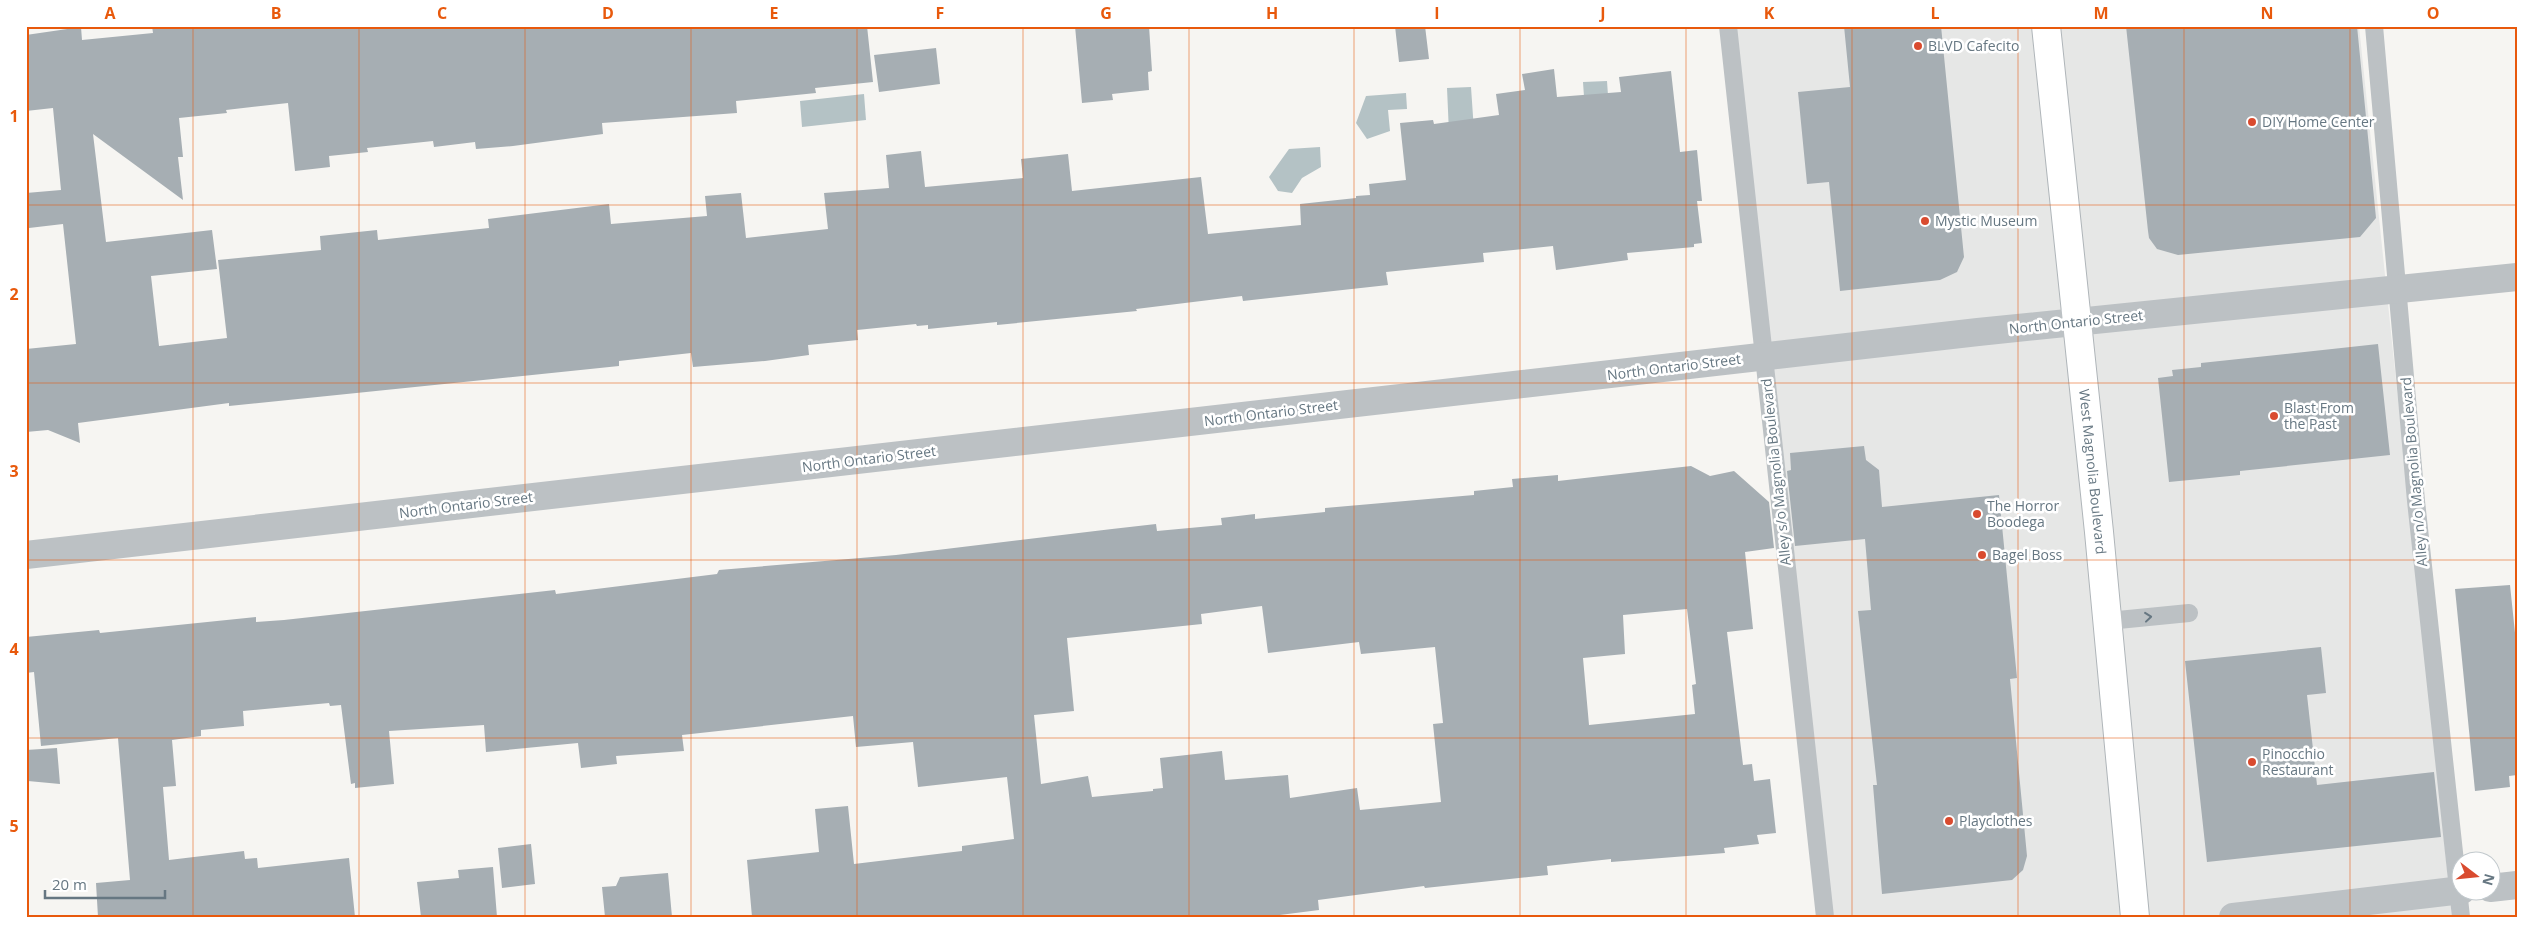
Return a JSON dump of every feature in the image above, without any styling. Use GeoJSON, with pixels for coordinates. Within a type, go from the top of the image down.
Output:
{"type":"FeatureCollection","features":[{"type":"Feature","properties":{"kind":"main road","name":"West Magnolia Boulevard"},"geometry":{"type":"LineString","coordinates":[[2046,26],[2108,621],[2134,917]]}},
{"type":"Feature","properties":{"kind":"street","name":"North Ontario Street"},"geometry":{"type":"LineString","coordinates":[[26,555],[1764,356],[2517,277]]}},
{"type":"Feature","properties":{"kind":"street"},"geometry":{"type":"LineString","coordinates":[[2500,887],[2517,885]]}},
{"type":"Feature","properties":{"kind":"street"},"geometry":{"type":"LineString","coordinates":[[2233,917],[2450,900]]}},
{"type":"Feature","properties":{"kind":"lane","name":"Alley s/o Magnolia Boulevard"},"geometry":{"type":"LineString","coordinates":[[1728,26],[1825,917]]}},
{"type":"Feature","properties":{"kind":"lane","name":"Alley n/o Magnolia Boulevard"},"geometry":{"type":"LineString","coordinates":[[2374,26],[2416,501],[2455,850]]}},
{"type":"Feature","properties":{"kind":"lane"},"geometry":{"type":"LineString","coordinates":[[2108,621],[2189,613]]}},
{"type":"Feature","properties":{"kind":"shaded area"},"geometry":{"type":"Polygon","coordinates":[[[1728,26],[2359,26],[2452,917],[1825,917],[1728,26]]]}},
{"type":"Feature","properties":{"kind":"shaded area"},"geometry":{"type":"Polygon","coordinates":[[[1607,81],[1611,139],[1587,141],[1583,82],[1607,81]]]}},
{"type":"Feature","properties":{"kind":"shaded area"},"geometry":{"type":"Polygon","coordinates":[[[1471,87],[1474,131],[1449,133],[1447,88],[1471,87]]]}},
{"type":"Feature","properties":{"kind":"shaded area"},"geometry":{"type":"Polygon","coordinates":[[[1406,93],[1407,109],[1388,110],[1390,131],[1367,139],[1356,123],[1366,96],[1406,93]]]}},
{"type":"Feature","properties":{"kind":"shaded area"},"geometry":{"type":"Polygon","coordinates":[[[864,94],[866,120],[802,127],[800,101],[864,94]]]}},
{"type":"Feature","properties":{"kind":"shaded area"},"geometry":{"type":"Polygon","coordinates":[[[1320,147],[1321,167],[1302,178],[1292,193],[1278,191],[1269,177],[1289,149],[1320,147]]]}},
{"type":"Feature","properties":{"kind":"building"},"geometry":{"type":"Polygon","coordinates":[[[152,26],[867,26],[873,82],[815,88],[816,93],[736,101],[737,113],[602,123],[603,134],[513,146],[476,149],[475,142],[434,147],[433,141],[367,148],[368,152],[329,156],[330,167],[295,171],[288,103],[226,110],[227,113],[179,118],[183,157],[178,157],[183,200],[93,134],[106,242],[212,230],[217,269],[151,276],[159,346],[227,338],[218,260],[321,250],[320,236],[377,230],[378,240],[489,228],[488,219],[609,204],[611,224],[707,216],[705,196],[741,193],[746,238],[828,229],[824,193],[889,188],[886,155],[921,151],[925,187],[1023,178],[1021,159],[1068,154],[1072,191],[1201,177],[1208,234],[1301,225],[1300,204],[1370,195],[1369,184],[1406,180],[1400,123],[1433,120],[1434,124],[1499,115],[1496,94],[1525,90],[1522,74],[1554,69],[1557,97],[1621,92],[1619,77],[1671,71],[1680,152],[1697,150],[1702,201],[1697,201],[1702,243],[1694,244],[1694,247],[1627,253],[1628,260],[1556,270],[1553,246],[1483,253],[1484,262],[1386,272],[1388,285],[1243,301],[1242,296],[1136,309],[1137,311],[997,325],[997,322],[928,329],[928,325],[917,326],[916,324],[857,330],[858,340],[808,345],[809,355],[765,361],[693,367],[691,353],[619,361],[619,366],[229,406],[229,403],[78,423],[80,443],[48,430],[26,432],[26,349],[76,344],[63,224],[29,228],[26,193],[61,190],[53,108],[26,111],[26,35],[81,27],[82,40],[153,33],[152,26]]]}},
{"type":"Feature","properties":{"kind":"building"},"geometry":{"type":"Polygon","coordinates":[[[1075,26],[1149,26],[1152,71],[1148,72],[1149,90],[1112,94],[1113,100],[1082,103],[1075,26]]]}},
{"type":"Feature","properties":{"kind":"building"},"geometry":{"type":"Polygon","coordinates":[[[1395,26],[1425,26],[1429,59],[1399,62],[1395,26]]]}},
{"type":"Feature","properties":{"kind":"building"},"geometry":{"type":"Polygon","coordinates":[[[1844,26],[1941,26],[1964,257],[1957,272],[1940,280],[1840,291],[1829,182],[1807,184],[1798,92],[1850,87],[1844,26]]]}},
{"type":"Feature","properties":{"kind":"building","name":"DIY Home Center"},"geometry":{"type":"Polygon","coordinates":[[[2126,26],[2357,26],[2376,218],[2360,237],[2178,255],[2157,249],[2149,238],[2148,231],[2126,26]]]}},
{"type":"Feature","properties":{"kind":"building"},"geometry":{"type":"Polygon","coordinates":[[[936,48],[940,84],[879,92],[874,55],[936,48]]]}},
{"type":"Feature","properties":{"kind":"building","name":"Blast From the Past"},"geometry":{"type":"Polygon","coordinates":[[[2378,344],[2390,455],[2240,471],[2240,475],[2169,482],[2158,378],[2173,376],[2172,370],[2201,367],[2201,363],[2378,344]]]}},
{"type":"Feature","properties":{"kind":"building"},"geometry":{"type":"Polygon","coordinates":[[[1864,446],[1866,460],[1879,470],[1882,507],[1999,495],[2017,678],[2010,679],[2027,856],[2023,870],[2012,880],[1882,894],[1873,785],[1877,785],[1858,611],[1871,610],[1865,539],[1795,546],[1787,471],[1791,470],[1790,453],[1864,446]]]}},
{"type":"Feature","properties":{"kind":"building"},"geometry":{"type":"Polygon","coordinates":[[[1691,466],[1710,476],[1734,471],[1769,502],[1774,548],[1745,552],[1753,629],[1727,632],[1743,765],[1752,764],[1754,781],[1770,779],[1776,833],[1757,835],[1759,844],[1724,848],[1725,853],[1611,862],[1611,859],[1547,866],[1548,875],[1425,888],[1424,886],[1318,900],[1319,910],[1265,917],[752,917],[747,860],[819,852],[815,809],[848,806],[854,864],[962,851],[962,846],[1014,839],[1007,777],[918,787],[913,742],[856,747],[853,716],[682,735],[684,751],[616,756],[617,764],[581,768],[578,743],[486,752],[484,725],[389,731],[394,784],[355,788],[355,783],[351,784],[341,705],[330,706],[329,703],[243,711],[244,726],[201,730],[201,736],[172,740],[176,786],[163,787],[169,860],[244,851],[245,859],[257,858],[258,868],[349,858],[355,917],[98,917],[96,883],[130,880],[118,738],[41,746],[34,672],[26,673],[26,637],[99,630],[100,633],[256,617],[256,622],[284,620],[555,590],[556,594],[717,574],[719,570],[896,555],[1156,524],[1157,531],[1222,525],[1221,518],[1255,514],[1255,519],[1325,512],[1325,508],[1474,495],[1474,491],[1513,487],[1512,479],[1558,475],[1558,481],[1691,466]],[[1262,606],[1201,614],[1202,624],[1067,638],[1074,711],[1034,715],[1041,784],[1088,776],[1092,797],[1153,791],[1153,789],[1163,788],[1160,758],[1222,751],[1225,780],[1288,775],[1290,798],[1357,788],[1360,810],[1441,802],[1433,724],[1443,723],[1435,647],[1361,654],[1359,642],[1268,653],[1262,606]],[[1687,609],[1623,615],[1625,654],[1583,658],[1589,725],[1695,714],[1692,685],[1696,684],[1687,609]]]}},
{"type":"Feature","properties":{"kind":"building"},"geometry":{"type":"Polygon","coordinates":[[[2510,585],[2517,652],[2517,775],[2509,776],[2510,787],[2475,791],[2455,589],[2510,585]]]}},
{"type":"Feature","properties":{"kind":"building"},"geometry":{"type":"Polygon","coordinates":[[[2321,647],[2326,693],[2307,695],[2317,785],[2434,772],[2441,837],[2207,862],[2185,661],[2321,647]]]}},
{"type":"Feature","properties":{"kind":"building"},"geometry":{"type":"Polygon","coordinates":[[[57,748],[60,784],[28,781],[26,750],[57,748]]]}},
{"type":"Feature","properties":{"kind":"building"},"geometry":{"type":"Polygon","coordinates":[[[531,844],[535,884],[502,888],[498,848],[531,844]]]}},
{"type":"Feature","properties":{"kind":"building"},"geometry":{"type":"Polygon","coordinates":[[[493,867],[497,917],[421,917],[417,882],[459,878],[458,870],[493,867]]]}},
{"type":"Feature","properties":{"kind":"building"},"geometry":{"type":"Polygon","coordinates":[[[668,873],[672,917],[605,917],[602,887],[616,886],[620,877],[668,873]]]}},
{"type":"Feature","properties":{"kind":"place","name":"BLVD Cafecito"},"geometry":{"type":"Point","coordinates":[1918,46]}},
{"type":"Feature","properties":{"kind":"place","name":"DIY Home Center"},"geometry":{"type":"Point","coordinates":[2252,122]}},
{"type":"Feature","properties":{"kind":"place","name":"Mystic Museum"},"geometry":{"type":"Point","coordinates":[1925,221]}},
{"type":"Feature","properties":{"kind":"place","name":"Blast From the Past"},"geometry":{"type":"Point","coordinates":[2274,416]}},
{"type":"Feature","properties":{"kind":"place","name":"The Horror Boodega"},"geometry":{"type":"Point","coordinates":[1977,514]}},
{"type":"Feature","properties":{"kind":"place","name":"Bagel Boss"},"geometry":{"type":"Point","coordinates":[1982,555]}},
{"type":"Feature","properties":{"kind":"place","name":"Pinocchio Restaurant"},"geometry":{"type":"Point","coordinates":[2252,762]}},
{"type":"Feature","properties":{"kind":"place","name":"Playclothes"},"geometry":{"type":"Point","coordinates":[1949,821]}}]}
